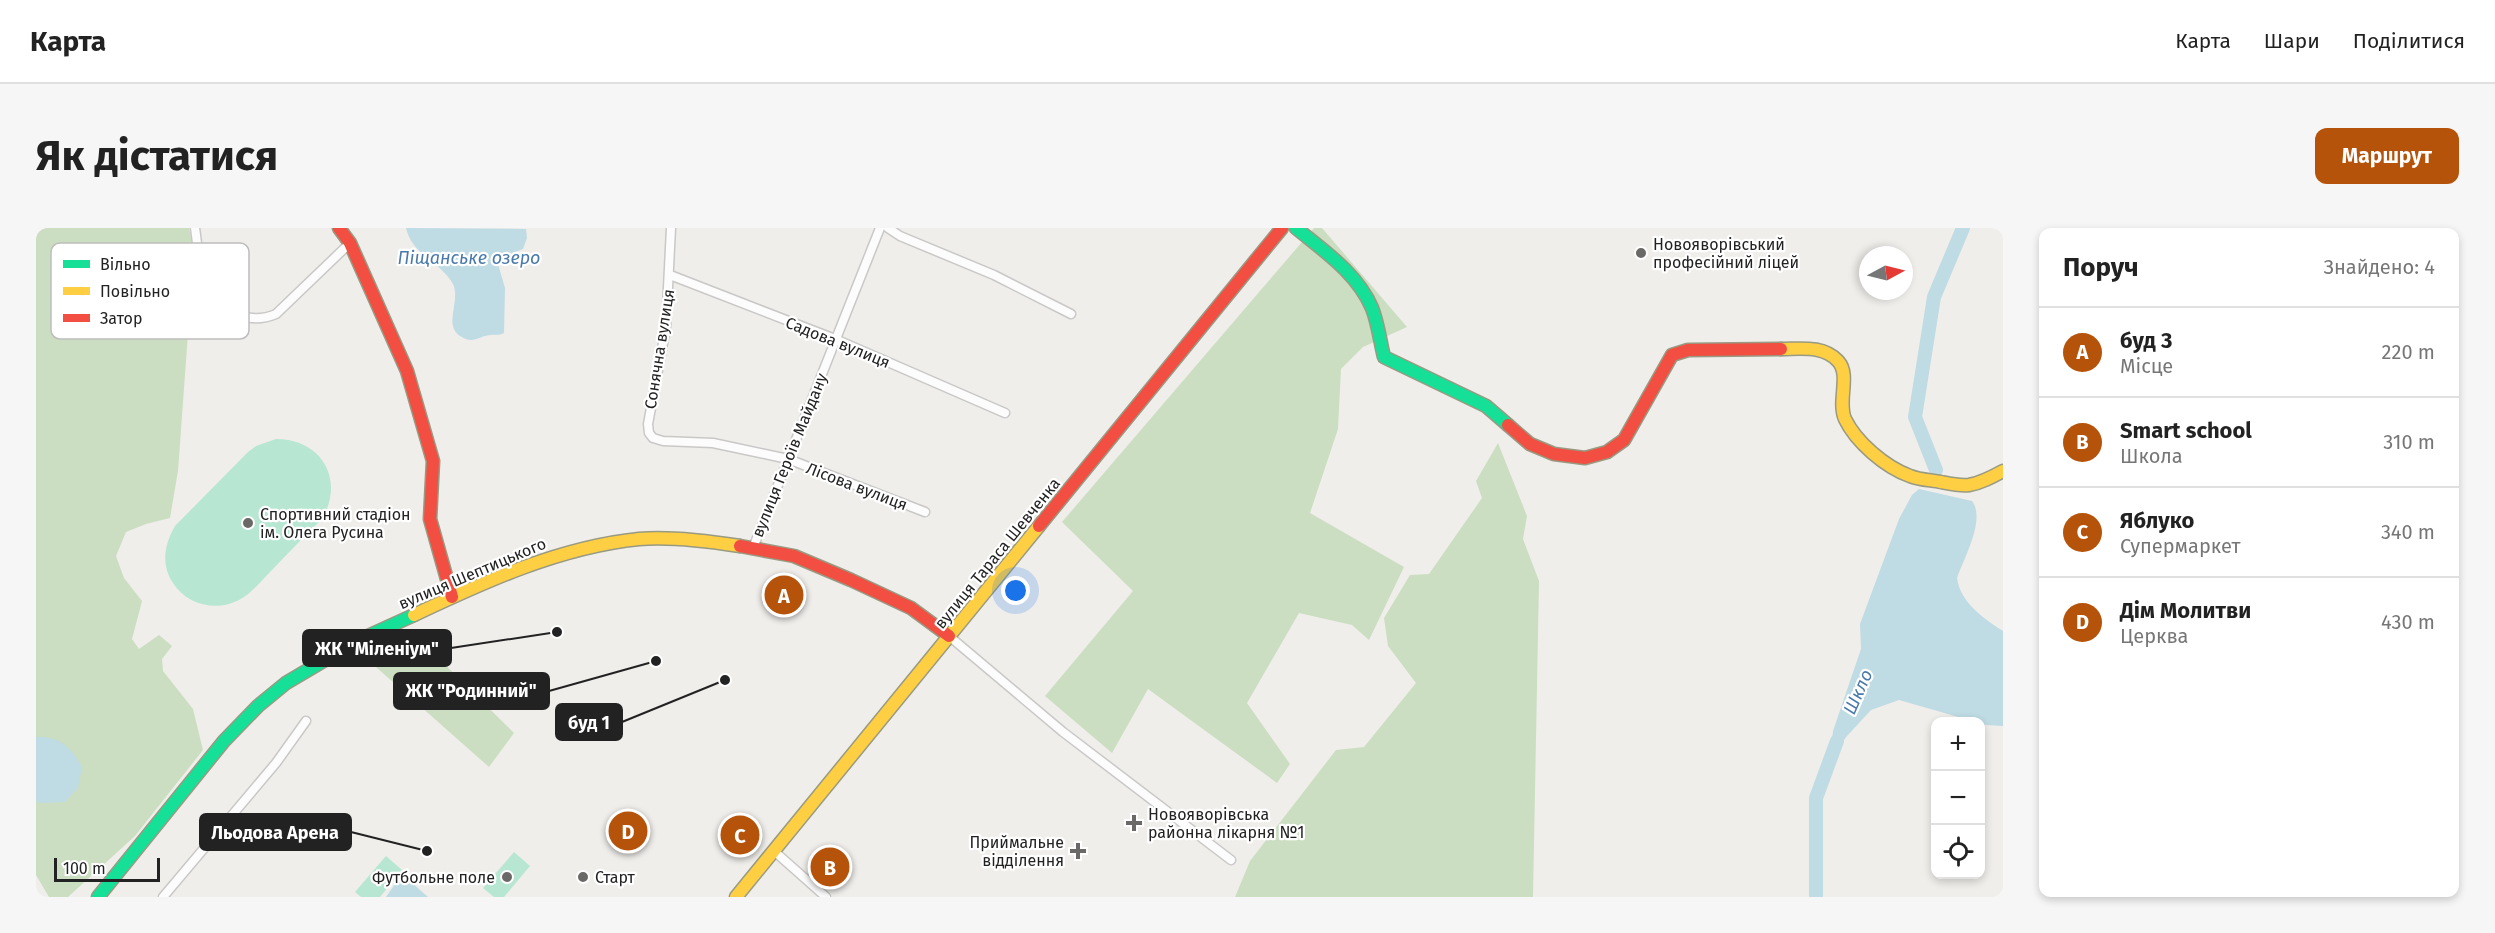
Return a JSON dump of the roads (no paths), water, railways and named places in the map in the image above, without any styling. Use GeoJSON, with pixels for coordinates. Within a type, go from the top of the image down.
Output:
{"type":"FeatureCollection","features":[{"type":"Feature","properties":{"kind":"street"},"geometry":{"type":"LineString","coordinates":[[195,228],[198,243]]}},
{"type":"Feature","properties":{"kind":"street"},"geometry":{"type":"LineString","coordinates":[[339,228],[350,243],[407,371],[433,461],[430,519],[452,597]]}},
{"type":"Feature","properties":{"kind":"street","name":"Сонячна вулиця"},"geometry":{"type":"LineString","coordinates":[[649,433],[648,424],[666,327],[671,228]]}},
{"type":"Feature","properties":{"kind":"street","name":"вулиця Героїв Майдану"},"geometry":{"type":"LineString","coordinates":[[753,548],[879,228]]}},
{"type":"Feature","properties":{"kind":"street"},"geometry":{"type":"LineString","coordinates":[[888,228],[900,236],[994,275],[1071,314]]}},
{"type":"Feature","properties":{"kind":"street","name":"вулиця Тараса Шевченка"},"geometry":{"type":"LineString","coordinates":[[736,897],[1282,228]]}},
{"type":"Feature","properties":{"kind":"street"},"geometry":{"type":"LineString","coordinates":[[1296,228],[1341,267],[1363,291],[1375,317],[1383,357],[1486,406],[1530,444],[1554,453],[1586,458],[1607,452],[1623,440],[1672,355],[1688,350],[1820,349],[1834,355],[1843,365],[1846,375],[1841,397],[1844,416],[1853,432],[1890,467],[1909,476],[1959,485],[1972,485],[2003,471]]}},
{"type":"Feature","properties":{"kind":"street"},"geometry":{"type":"LineString","coordinates":[[249,318],[263,319],[276,314],[350,243]]}},
{"type":"Feature","properties":{"kind":"street","name":"Садова вулиця"},"geometry":{"type":"LineString","coordinates":[[670,275],[835,339],[1005,413]]}},
{"type":"Feature","properties":{"kind":"street","name":"Лісова вулиця"},"geometry":{"type":"LineString","coordinates":[[649,433],[653,438],[663,441],[713,443],[788,459],[925,512]]}},
{"type":"Feature","properties":{"kind":"street","name":"вулиця Шептицького"},"geometry":{"type":"LineString","coordinates":[[98,897],[224,741],[258,706],[286,683],[357,641],[452,597],[544,559],[611,543],[676,539],[753,548],[794,556],[851,580],[911,608],[949,636]]}},
{"type":"Feature","properties":{"kind":"street"},"geometry":{"type":"LineString","coordinates":[[949,636],[1063,732],[1231,860]]}},
{"type":"Feature","properties":{"kind":"street"},"geometry":{"type":"LineString","coordinates":[[163,897],[276,763],[306,720]]}},
{"type":"Feature","properties":{"kind":"street"},"geometry":{"type":"LineString","coordinates":[[774,851],[826,897]]}},
{"type":"Feature","properties":{"kind":"water","name":"Піщанське озеро"},"geometry":{"type":"Polygon","coordinates":[[[406,228],[526,229],[527,238],[523,249],[507,255],[498,264],[505,288],[504,333],[469,340],[455,331],[452,319],[455,298],[453,284],[448,276],[414,245],[406,228]]]}},
{"type":"Feature","properties":{"kind":"water"},"geometry":{"type":"Polygon","coordinates":[[[1919,489],[1972,501],[1976,509],[1977,518],[1972,539],[1957,578],[1963,595],[1974,609],[2003,631],[2003,726],[1985,725],[1985,717],[1958,717],[1899,700],[1871,710],[1830,758],[1833,731],[1861,649],[1860,624],[1899,519],[1912,495],[1919,489]]]}},
{"type":"Feature","properties":{"kind":"water"},"geometry":{"type":"Polygon","coordinates":[[[36,737],[52,738],[64,744],[82,767],[78,788],[65,802],[40,803],[36,801],[36,737]]]}},
{"type":"Feature","properties":{"kind":"water"},"geometry":{"type":"Polygon","coordinates":[[[402,874],[428,897],[386,897],[402,874]]]}},
{"type":"Feature","properties":{"kind":"waterway","name":"Шкло"},"geometry":{"type":"LineString","coordinates":[[1936,470],[1915,417],[1934,297],[1963,228]]}},
{"type":"Feature","properties":{"kind":"waterway","name":"Шкло"},"geometry":{"type":"LineString","coordinates":[[1816,897],[1816,798],[1837,741]]}},
{"type":"Feature","properties":{"kind":"place","name":"Новояворівський професійний ліцей"},"geometry":{"type":"Point","coordinates":[1641,253]}},
{"type":"Feature","properties":{"kind":"place","name":"Спортивний стадіон ім. Олега Русина"},"geometry":{"type":"Point","coordinates":[248,523]}},
{"type":"Feature","properties":{"kind":"place","name":"буд 3"},"geometry":{"type":"Point","coordinates":[784,595]}},
{"type":"Feature","properties":{"kind":"place","name":"ЖК \"Міленіум\""},"geometry":{"type":"Point","coordinates":[557,632]}},
{"type":"Feature","properties":{"kind":"place","name":"ЖК \"Родинний\""},"geometry":{"type":"Point","coordinates":[656,661]}},
{"type":"Feature","properties":{"kind":"place","name":"буд 1"},"geometry":{"type":"Point","coordinates":[725,680]}},
{"type":"Feature","properties":{"kind":"place","name":"Новояворівська районна лікарня №1"},"geometry":{"type":"Point","coordinates":[1134,823]}},
{"type":"Feature","properties":{"kind":"place","name":"Дім Молитви"},"geometry":{"type":"Point","coordinates":[628,831]}},
{"type":"Feature","properties":{"kind":"place","name":"Яблуко"},"geometry":{"type":"Point","coordinates":[740,835]}},
{"type":"Feature","properties":{"kind":"place","name":"Льодова Арена"},"geometry":{"type":"Point","coordinates":[427,851]}},
{"type":"Feature","properties":{"kind":"place","name":"Приймальне відділення"},"geometry":{"type":"Point","coordinates":[1078,851]}},
{"type":"Feature","properties":{"kind":"place","name":"Smart school"},"geometry":{"type":"Point","coordinates":[830,867]}},
{"type":"Feature","properties":{"kind":"place","name":"Футбольне поле"},"geometry":{"type":"Point","coordinates":[507,877]}},
{"type":"Feature","properties":{"kind":"place","name":"Старт"},"geometry":{"type":"Point","coordinates":[583,877]}}]}
